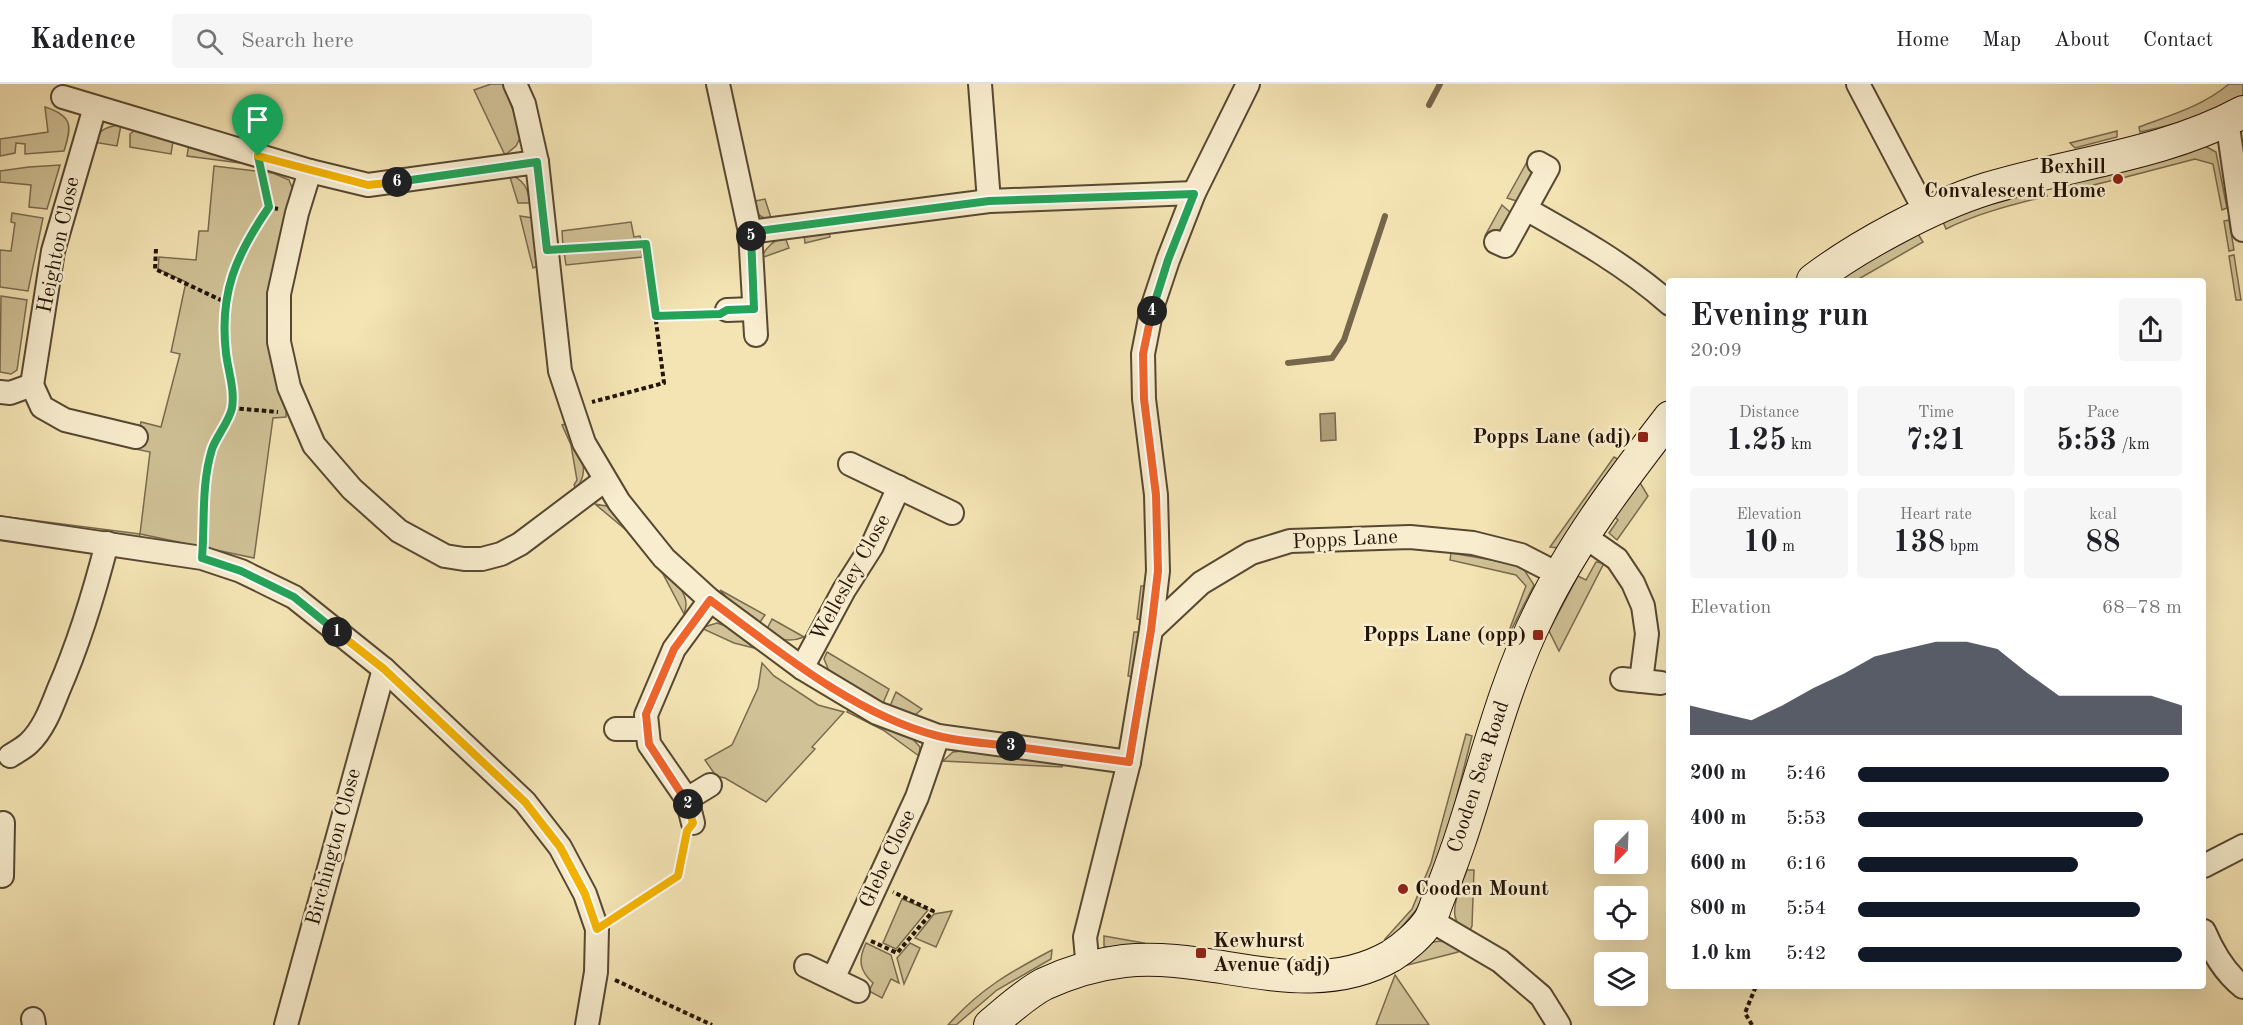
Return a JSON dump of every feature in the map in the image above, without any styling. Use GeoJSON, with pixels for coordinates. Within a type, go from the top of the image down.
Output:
{"type":"FeatureCollection","features":[{"type":"Feature","properties":{"kind":"main road"},"geometry":{"type":"LineString","coordinates":[[1817,278],[1926,213],[1985,189],[2176,140],[2235,116]]}},
{"type":"Feature","properties":{"kind":"main road","name":"Cooden Sea Road"},"geometry":{"type":"LineString","coordinates":[[990,1025],[1044,984],[1088,969],[1124,961],[1157,960],[1304,977],[1348,974],[1390,956],[1411,940],[1430,920],[1472,803],[1515,668],[1540,612],[1560,575],[1615,489],[1666,422]]}},
{"type":"Feature","properties":{"kind":"street"},"geometry":{"type":"LineString","coordinates":[[514,84],[524,104],[537,162],[560,371],[584,443],[619,502],[664,558],[710,600],[802,668],[877,714],[938,736],[1129,762]]}},
{"type":"Feature","properties":{"kind":"street"},"geometry":{"type":"LineString","coordinates":[[718,84],[750,232],[756,335]]}},
{"type":"Feature","properties":{"kind":"street"},"geometry":{"type":"LineString","coordinates":[[980,84],[989,201]]}},
{"type":"Feature","properties":{"kind":"street"},"geometry":{"type":"LineString","coordinates":[[1088,969],[1085,937],[1129,762],[1151,630],[1158,571],[1156,506],[1144,399],[1143,354],[1152,308],[1168,260],[1194,194],[1248,84]]}},
{"type":"Feature","properties":{"kind":"street"},"geometry":{"type":"LineString","coordinates":[[1858,84],[1926,213]]}},
{"type":"Feature","properties":{"kind":"street"},"geometry":{"type":"LineString","coordinates":[[63,97],[258,156],[368,185],[537,162]]}},
{"type":"Feature","properties":{"kind":"street","name":"Heighton Close"},"geometry":{"type":"LineString","coordinates":[[32,385],[54,251],[95,107]]}},
{"type":"Feature","properties":{"kind":"street"},"geometry":{"type":"LineString","coordinates":[[2235,116],[2243,230]]}},
{"type":"Feature","properties":{"kind":"street"},"geometry":{"type":"LineString","coordinates":[[1496,242],[1505,246],[1526,209],[1548,168],[1539,163]]}},
{"type":"Feature","properties":{"kind":"street"},"geometry":{"type":"LineString","coordinates":[[310,171],[297,213],[279,294],[279,342],[289,387],[314,445],[352,489],[399,531],[445,556],[482,559],[501,554],[546,525],[606,480]]}},
{"type":"Feature","properties":{"kind":"street"},"geometry":{"type":"LineString","coordinates":[[750,232],[989,201],[1194,194]]}},
{"type":"Feature","properties":{"kind":"street"},"geometry":{"type":"LineString","coordinates":[[1526,209],[1602,252],[1646,283],[1666,300]]}},
{"type":"Feature","properties":{"kind":"street"},"geometry":{"type":"LineString","coordinates":[[727,310],[754,309]]}},
{"type":"Feature","properties":{"kind":"street"},"geometry":{"type":"LineString","coordinates":[[0,392],[9,393],[32,385],[42,407],[65,420],[136,437]]}},
{"type":"Feature","properties":{"kind":"street","name":"Wellesley Close"},"geometry":{"type":"LineString","coordinates":[[850,464],[952,513]]}},
{"type":"Feature","properties":{"kind":"street","name":"Wellesley Close"},"geometry":{"type":"LineString","coordinates":[[802,668],[844,590],[872,546],[899,487]]}},
{"type":"Feature","properties":{"kind":"street"},"geometry":{"type":"LineString","coordinates":[[0,528],[202,558],[241,571],[294,597],[384,669],[525,802],[560,847],[585,894],[597,929],[596,972],[587,1025]]}},
{"type":"Feature","properties":{"kind":"street"},"geometry":{"type":"LineString","coordinates":[[1584,536],[1617,559],[1633,583],[1643,606],[1647,634],[1641,681]]}},
{"type":"Feature","properties":{"kind":"street","name":"Popps Lane"},"geometry":{"type":"LineString","coordinates":[[1151,630],[1201,583],[1251,553],[1290,541],[1410,537],[1473,543],[1521,555],[1560,575]]}},
{"type":"Feature","properties":{"kind":"street"},"geometry":{"type":"LineString","coordinates":[[26,753],[40,730],[72,658],[107,543]]}},
{"type":"Feature","properties":{"kind":"street"},"geometry":{"type":"LineString","coordinates":[[693,823],[687,799],[649,744],[646,714],[674,649],[710,600]]}},
{"type":"Feature","properties":{"kind":"street","name":"Birchington Close"},"geometry":{"type":"LineString","coordinates":[[286,1025],[384,669]]}},
{"type":"Feature","properties":{"kind":"street"},"geometry":{"type":"LineString","coordinates":[[616,729],[647,729]]}},
{"type":"Feature","properties":{"kind":"street","name":"Glebe Close"},"geometry":{"type":"LineString","coordinates":[[832,978],[917,796],[938,736]]}},
{"type":"Feature","properties":{"kind":"street"},"geometry":{"type":"LineString","coordinates":[[687,799],[710,785]]}},
{"type":"Feature","properties":{"kind":"street"},"geometry":{"type":"LineString","coordinates":[[2,876],[3,823]]}},
{"type":"Feature","properties":{"kind":"street"},"geometry":{"type":"LineString","coordinates":[[2206,865],[2243,846]]}},
{"type":"Feature","properties":{"kind":"street"},"geometry":{"type":"LineString","coordinates":[[1430,920],[1500,961],[1541,996],[1559,1025]]}},
{"type":"Feature","properties":{"kind":"street"},"geometry":{"type":"LineString","coordinates":[[2206,935],[2214,955],[2235,981],[2243,987]]}},
{"type":"Feature","properties":{"kind":"street"},"geometry":{"type":"LineString","coordinates":[[806,966],[858,991]]}},
{"type":"Feature","properties":{"kind":"path"},"geometry":{"type":"LineString","coordinates":[[202,558],[207,473],[213,448],[232,408],[231,381],[226,353],[227,303],[236,262],[269,207],[258,156]]}},
{"type":"Feature","properties":{"kind":"path"},"geometry":{"type":"LineString","coordinates":[[269,207],[297,213]]}},
{"type":"Feature","properties":{"kind":"path"},"geometry":{"type":"LineString","coordinates":[[547,250],[646,244],[664,383],[572,408]]}},
{"type":"Feature","properties":{"kind":"path"},"geometry":{"type":"LineString","coordinates":[[156,249],[155,269],[227,303]]}},
{"type":"Feature","properties":{"kind":"path"},"geometry":{"type":"LineString","coordinates":[[656,316],[720,314],[727,310]]}},
{"type":"Feature","properties":{"kind":"path"},"geometry":{"type":"LineString","coordinates":[[232,408],[263,412],[300,412]]}},
{"type":"Feature","properties":{"kind":"path"},"geometry":{"type":"LineString","coordinates":[[597,929],[678,876],[687,831],[693,823]]}},
{"type":"Feature","properties":{"kind":"path"},"geometry":{"type":"LineString","coordinates":[[854,933],[897,953],[933,911],[876,884]]}},
{"type":"Feature","properties":{"kind":"path"},"geometry":{"type":"LineString","coordinates":[[596,972],[712,1025]]}},
{"type":"Feature","properties":{"kind":"path"},"geometry":{"type":"LineString","coordinates":[[1752,1025],[1745,1013],[1755,989]]}},
{"type":"Feature","properties":{"kind":"shaded area"},"geometry":{"type":"Polygon","coordinates":[[[491,84],[503,84],[522,134],[516,146],[505,155],[474,90],[491,84]]]}},
{"type":"Feature","properties":{"kind":"shaded area"},"geometry":{"type":"Polygon","coordinates":[[[2229,84],[2243,84],[2243,96],[2206,114],[2140,132],[2139,127],[2198,104],[2229,84]]]}},
{"type":"Feature","properties":{"kind":"shaded area"},"geometry":{"type":"Polygon","coordinates":[[[45,107],[61,114],[68,123],[64,151],[25,154],[25,144],[16,143],[15,153],[0,156],[0,139],[48,132],[45,107]]]}},
{"type":"Feature","properties":{"kind":"shaded area"},"geometry":{"type":"Polygon","coordinates":[[[121,125],[117,146],[93,142],[104,129],[121,125]]]}},
{"type":"Feature","properties":{"kind":"shaded area"},"geometry":{"type":"Polygon","coordinates":[[[135,130],[173,141],[171,154],[130,147],[130,134],[135,130]]]}},
{"type":"Feature","properties":{"kind":"shaded area"},"geometry":{"type":"Polygon","coordinates":[[[2117,131],[2117,137],[2075,148],[2070,143],[2117,131]]]}},
{"type":"Feature","properties":{"kind":"shaded area"},"geometry":{"type":"Polygon","coordinates":[[[189,144],[248,164],[187,156],[189,144]]]}},
{"type":"Feature","properties":{"kind":"shaded area"},"geometry":{"type":"Polygon","coordinates":[[[2201,144],[2216,152],[2227,208],[2222,210],[2213,164],[2195,159],[2122,178],[2119,167],[2201,144]]]}},
{"type":"Feature","properties":{"kind":"shaded area"},"geometry":{"type":"Polygon","coordinates":[[[1527,162],[1529,169],[1534,173],[1520,202],[1507,198],[1527,162]]]}},
{"type":"Feature","properties":{"kind":"shaded area"},"geometry":{"type":"Polygon","coordinates":[[[60,165],[47,209],[29,207],[31,185],[0,182],[0,171],[60,165]]]}},
{"type":"Feature","properties":{"kind":"shaded area"},"geometry":{"type":"Polygon","coordinates":[[[214,166],[273,173],[289,180],[294,192],[291,207],[286,417],[273,418],[254,558],[140,534],[150,452],[135,449],[141,422],[161,427],[180,354],[171,352],[186,282],[158,269],[159,257],[196,260],[199,231],[208,231],[214,166]]]}},
{"type":"Feature","properties":{"kind":"shaded area"},"geometry":{"type":"Polygon","coordinates":[[[2111,169],[2114,180],[2065,192],[2062,180],[2111,169]]]}},
{"type":"Feature","properties":{"kind":"shaded area"},"geometry":{"type":"Polygon","coordinates":[[[509,174],[524,185],[530,203],[518,203],[509,174]]]}},
{"type":"Feature","properties":{"kind":"shaded area"},"geometry":{"type":"Polygon","coordinates":[[[2044,183],[2047,196],[1983,214],[1946,229],[1941,217],[2044,183]]]}},
{"type":"Feature","properties":{"kind":"shaded area"},"geometry":{"type":"Polygon","coordinates":[[[765,199],[772,221],[758,214],[750,202],[765,199]]]}},
{"type":"Feature","properties":{"kind":"shaded area"},"geometry":{"type":"Polygon","coordinates":[[[1502,205],[1512,214],[1503,230],[1493,230],[1486,234],[1502,205]]]}},
{"type":"Feature","properties":{"kind":"shaded area"},"geometry":{"type":"Polygon","coordinates":[[[12,213],[43,218],[28,291],[0,287],[0,250],[11,251],[15,223],[11,222],[12,213]]]}},
{"type":"Feature","properties":{"kind":"shaded area"},"geometry":{"type":"Polygon","coordinates":[[[520,216],[533,218],[538,266],[533,268],[520,216]]]}},
{"type":"Feature","properties":{"kind":"shaded area"},"geometry":{"type":"Polygon","coordinates":[[[2229,220],[2234,250],[2229,251],[2224,221],[2229,220]]]}},
{"type":"Feature","properties":{"kind":"shaded area"},"geometry":{"type":"Polygon","coordinates":[[[631,222],[634,237],[640,236],[641,241],[563,246],[562,231],[631,222]]]}},
{"type":"Feature","properties":{"kind":"shaded area"},"geometry":{"type":"Polygon","coordinates":[[[1915,229],[1923,242],[1860,278],[1839,278],[1915,229]]]}},
{"type":"Feature","properties":{"kind":"shaded area"},"geometry":{"type":"Polygon","coordinates":[[[829,232],[830,237],[805,243],[804,235],[829,232]]]}},
{"type":"Feature","properties":{"kind":"shaded area"},"geometry":{"type":"Polygon","coordinates":[[[785,237],[789,248],[761,258],[771,244],[785,237]]]}},
{"type":"Feature","properties":{"kind":"shaded area"},"geometry":{"type":"Polygon","coordinates":[[[641,247],[642,257],[566,265],[564,252],[641,247]]]}},
{"type":"Feature","properties":{"kind":"shaded area"},"geometry":{"type":"Polygon","coordinates":[[[2234,255],[2241,300],[2236,300],[2229,256],[2234,255]]]}},
{"type":"Feature","properties":{"kind":"shaded area"},"geometry":{"type":"Polygon","coordinates":[[[1,296],[27,300],[17,370],[11,374],[0,372],[1,296]]]}},
{"type":"Feature","properties":{"kind":"shaded area"},"geometry":{"type":"Polygon","coordinates":[[[1335,413],[1336,440],[1321,441],[1320,414],[1335,413]]]}},
{"type":"Feature","properties":{"kind":"shaded area"},"geometry":{"type":"Polygon","coordinates":[[[565,424],[578,448],[583,464],[581,481],[576,488],[574,485],[577,480],[571,445],[562,425],[565,424]]]}},
{"type":"Feature","properties":{"kind":"shaded area"},"geometry":{"type":"Polygon","coordinates":[[[1614,457],[1621,461],[1558,548],[1550,547],[1614,457]]]}},
{"type":"Feature","properties":{"kind":"shaded area"},"geometry":{"type":"Polygon","coordinates":[[[1636,476],[1648,496],[1617,540],[1609,533],[1618,520],[1610,512],[1636,476]]]}},
{"type":"Feature","properties":{"kind":"shaded area"},"geometry":{"type":"Polygon","coordinates":[[[595,504],[612,507],[678,584],[686,602],[684,614],[663,574],[626,530],[595,504]]]}},
{"type":"Feature","properties":{"kind":"shaded area"},"geometry":{"type":"Polygon","coordinates":[[[0,516],[140,534],[139,539],[0,520],[0,516]]]}},
{"type":"Feature","properties":{"kind":"shaded area"},"geometry":{"type":"Polygon","coordinates":[[[1451,553],[1521,565],[1534,585],[1504,644],[1526,586],[1516,575],[1450,560],[1451,553]]]}},
{"type":"Feature","properties":{"kind":"shaded area"},"geometry":{"type":"Polygon","coordinates":[[[1596,562],[1604,563],[1559,651],[1549,631],[1578,576],[1586,580],[1596,562]]]}},
{"type":"Feature","properties":{"kind":"shaded area"},"geometry":{"type":"Polygon","coordinates":[[[1141,586],[1146,586],[1142,620],[1137,619],[1141,586]]]}},
{"type":"Feature","properties":{"kind":"shaded area"},"geometry":{"type":"Polygon","coordinates":[[[720,590],[765,615],[758,625],[732,604],[720,590]]]}},
{"type":"Feature","properties":{"kind":"shaded area"},"geometry":{"type":"Polygon","coordinates":[[[772,619],[804,637],[789,640],[771,634],[766,631],[772,619]]]}},
{"type":"Feature","properties":{"kind":"shaded area"},"geometry":{"type":"Polygon","coordinates":[[[717,623],[729,627],[754,648],[734,643],[701,628],[717,623]]]}},
{"type":"Feature","properties":{"kind":"shaded area"},"geometry":{"type":"Polygon","coordinates":[[[1134,632],[1140,632],[1133,677],[1128,676],[1134,632]]]}},
{"type":"Feature","properties":{"kind":"shaded area"},"geometry":{"type":"Polygon","coordinates":[[[827,652],[889,689],[883,703],[869,698],[831,676],[824,659],[827,652]]]}},
{"type":"Feature","properties":{"kind":"shaded area"},"geometry":{"type":"Polygon","coordinates":[[[762,663],[774,676],[818,705],[844,712],[812,747],[815,749],[766,802],[725,778],[716,776],[705,760],[732,745],[758,688],[762,663]]]}},
{"type":"Feature","properties":{"kind":"shaded area"},"geometry":{"type":"Polygon","coordinates":[[[896,692],[922,709],[915,715],[890,706],[896,692]]]}},
{"type":"Feature","properties":{"kind":"shaded area"},"geometry":{"type":"Polygon","coordinates":[[[849,709],[908,734],[920,747],[919,756],[883,730],[847,712],[849,709]]]}},
{"type":"Feature","properties":{"kind":"shaded area"},"geometry":{"type":"Polygon","coordinates":[[[1466,734],[1472,736],[1439,866],[1416,910],[1388,943],[1385,939],[1412,909],[1431,863],[1466,734]]]}},
{"type":"Feature","properties":{"kind":"shaded area"},"geometry":{"type":"Polygon","coordinates":[[[971,750],[1062,765],[1062,767],[943,761],[953,752],[971,750]]]}},
{"type":"Feature","properties":{"kind":"shaded area"},"geometry":{"type":"Polygon","coordinates":[[[1467,870],[1474,870],[1472,926],[1469,932],[1461,927],[1456,920],[1455,913],[1457,895],[1467,870]]]}},
{"type":"Feature","properties":{"kind":"shaded area"},"geometry":{"type":"Polygon","coordinates":[[[902,899],[928,910],[896,949],[883,943],[902,899]]]}},
{"type":"Feature","properties":{"kind":"shaded area"},"geometry":{"type":"Polygon","coordinates":[[[952,911],[936,947],[915,938],[934,914],[952,911]]]}},
{"type":"Feature","properties":{"kind":"shaded area"},"geometry":{"type":"Polygon","coordinates":[[[1104,936],[1144,943],[1140,947],[1115,952],[1104,946],[1104,936]]]}},
{"type":"Feature","properties":{"kind":"shaded area"},"geometry":{"type":"Polygon","coordinates":[[[1440,941],[1460,947],[1458,952],[1404,966],[1402,963],[1427,943],[1440,941]]]}},
{"type":"Feature","properties":{"kind":"shaded area"},"geometry":{"type":"Polygon","coordinates":[[[866,943],[891,955],[899,983],[891,979],[882,998],[869,991],[873,983],[861,965],[866,943]]]}},
{"type":"Feature","properties":{"kind":"shaded area"},"geometry":{"type":"Polygon","coordinates":[[[910,943],[920,948],[904,984],[897,958],[910,943]]]}},
{"type":"Feature","properties":{"kind":"shaded area"},"geometry":{"type":"Polygon","coordinates":[[[1052,950],[1051,959],[997,990],[956,1025],[948,1025],[972,1001],[996,982],[1052,950]]]}},
{"type":"Feature","properties":{"kind":"shaded area"},"geometry":{"type":"Polygon","coordinates":[[[1395,975],[1429,1025],[1376,1025],[1395,975]]]}},
{"type":"Feature","properties":{"kind":"waterway"},"geometry":{"type":"LineString","coordinates":[[1429,105],[1440,84]]}},
{"type":"Feature","properties":{"kind":"waterway"},"geometry":{"type":"LineString","coordinates":[[1288,363],[1332,358],[1344,340],[1385,216]]}},
{"type":"Feature","properties":{"kind":"place","name":"Bexhill Convalescent Home"},"geometry":{"type":"Point","coordinates":[2118,179]}},
{"type":"Feature","properties":{"kind":"place","name":"Popps Lane (adj)"},"geometry":{"type":"Point","coordinates":[1643,437]}},
{"type":"Feature","properties":{"kind":"place","name":"Popps Lane (opp)"},"geometry":{"type":"Point","coordinates":[1538,635]}},
{"type":"Feature","properties":{"kind":"place","name":"Cooden Mount"},"geometry":{"type":"Point","coordinates":[1403,889]}},
{"type":"Feature","properties":{"kind":"place","name":"Kewhurst Avenue (adj)"},"geometry":{"type":"Point","coordinates":[1201,953]}},
{"type":"Feature","properties":{"kind":"route"},"geometry":{"type":"LineString","coordinates":[[258,156],[368,185],[537,162],[547,250],[646,244],[656,316],[720,314],[727,310],[754,309],[750,232],[989,201],[1194,194],[1152,308],[1143,354],[1144,399],[1156,495],[1158,571],[1151,630],[1129,762],[938,736],[877,714],[802,668],[710,600],[674,649],[646,714],[649,744],[687,799],[693,823],[687,831],[678,876],[597,929],[585,894],[560,847],[525,802],[384,669],[294,597],[241,571],[202,558],[207,473],[213,448],[232,408],[225,327],[230,281],[236,262],[269,207],[258,156]]}}]}
